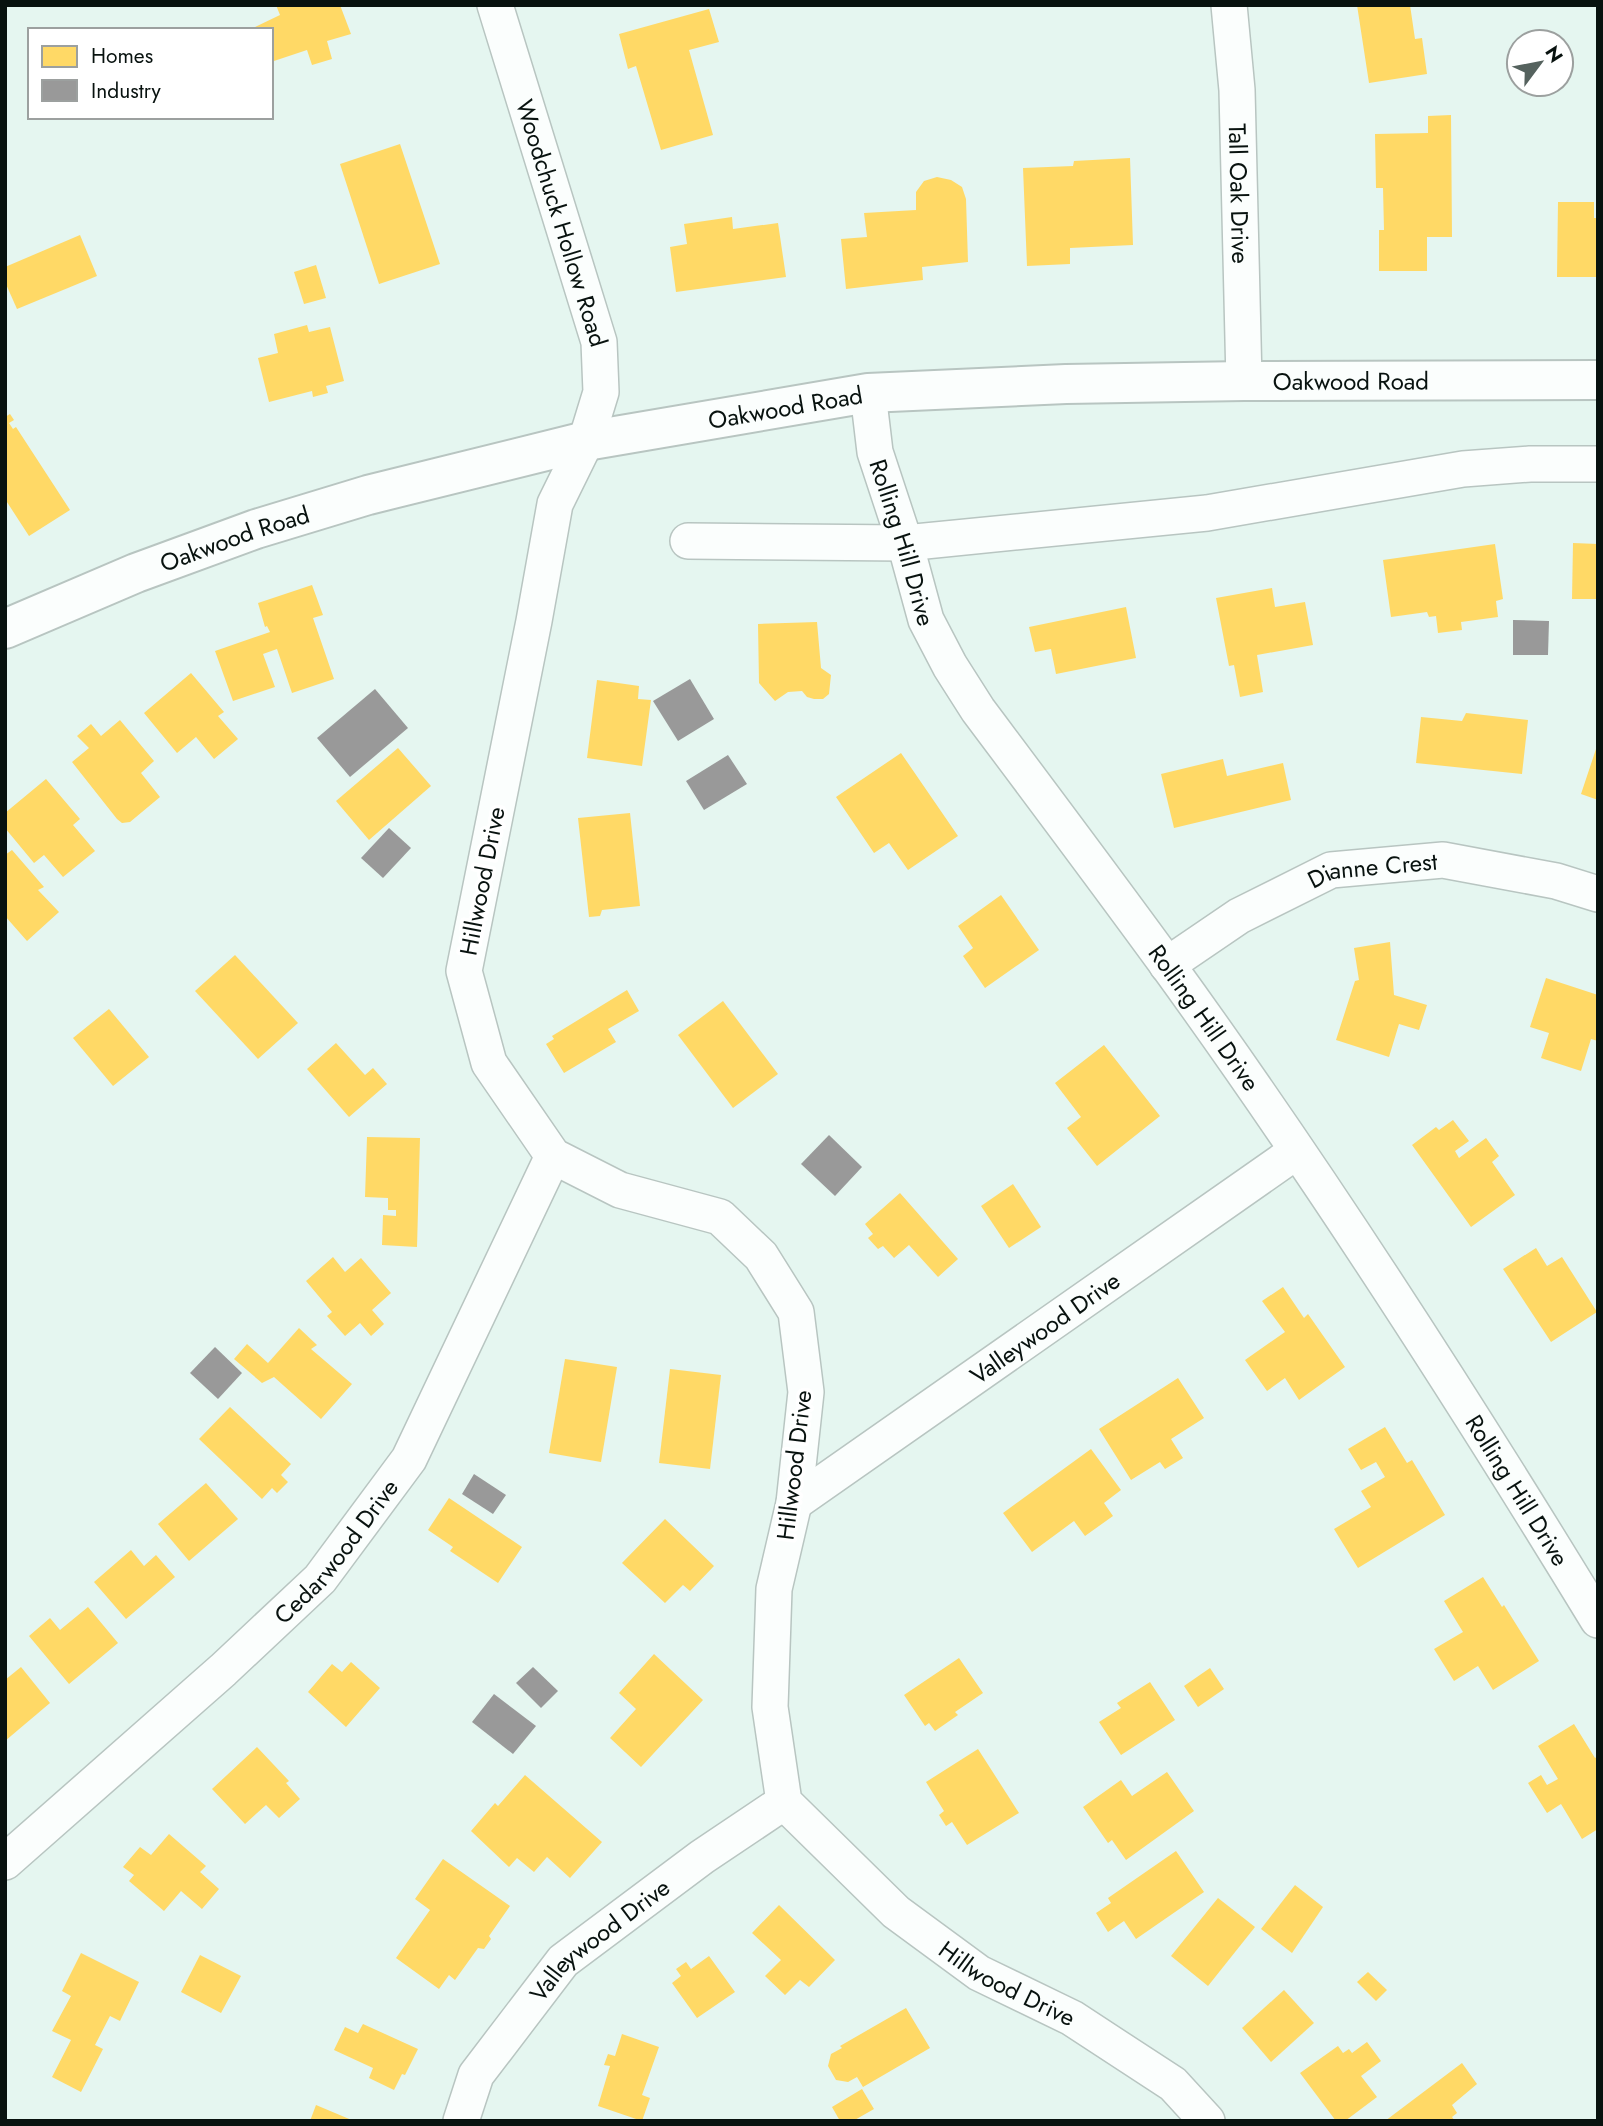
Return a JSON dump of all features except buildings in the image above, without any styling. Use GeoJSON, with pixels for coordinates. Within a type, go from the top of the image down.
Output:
{"type":"FeatureCollection","features":[{"type":"Feature","properties":{"kind":"main road","name":"Oakwood Road"},"geometry":{"type":"LineString","coordinates":[[5,628],[136,573],[256,529],[368,495],[586,442],[868,393],[1066,384],[1598,380]]}},
{"type":"Feature","properties":{"kind":"street","name":"Woodchuck Hollow Road"},"geometry":{"type":"LineString","coordinates":[[495,5],[598,342],[601,392],[586,442]]}},
{"type":"Feature","properties":{"kind":"street","name":"Tall Oak Drive"},"geometry":{"type":"LineString","coordinates":[[1229,5],[1237,90],[1244,381]]}},
{"type":"Feature","properties":{"kind":"street","name":"Rolling Hill Drive"},"geometry":{"type":"LineString","coordinates":[[868,393],[875,452],[905,543],[926,620],[950,666],[978,710],[1167,965],[1297,1151],[1484,1433],[1598,1620]]}},
{"type":"Feature","properties":{"kind":"street","name":"Hillwood Drive"},"geometry":{"type":"LineString","coordinates":[[586,442],[555,504],[464,971],[489,1063],[553,1156],[620,1189],[720,1217],[761,1256],[796,1312],[806,1392],[794,1503],[774,1589],[770,1707],[784,1802],[896,1912],[979,1973],[1072,2018],[1173,2084],[1207,2121]]}},
{"type":"Feature","properties":{"kind":"street"},"geometry":{"type":"LineString","coordinates":[[688,541],[905,543],[1207,513],[1463,469],[1530,464],[1598,464]]}},
{"type":"Feature","properties":{"kind":"street","name":"Dianne Crest"},"geometry":{"type":"LineString","coordinates":[[1167,965],[1239,916],[1331,870],[1443,860],[1556,880],[1598,894]]}},
{"type":"Feature","properties":{"kind":"street","name":"Valleywood Drive"},"geometry":{"type":"LineString","coordinates":[[794,1503],[1297,1151]]}},
{"type":"Feature","properties":{"kind":"street","name":"Cedarwood Drive"},"geometry":{"type":"LineString","coordinates":[[5,1862],[213,1679],[320,1579],[409,1459],[553,1156]]}},
{"type":"Feature","properties":{"kind":"street","name":"Valleywood Drive"},"geometry":{"type":"LineString","coordinates":[[461,2121],[476,2075],[563,1961],[702,1857],[784,1802]]}}]}
